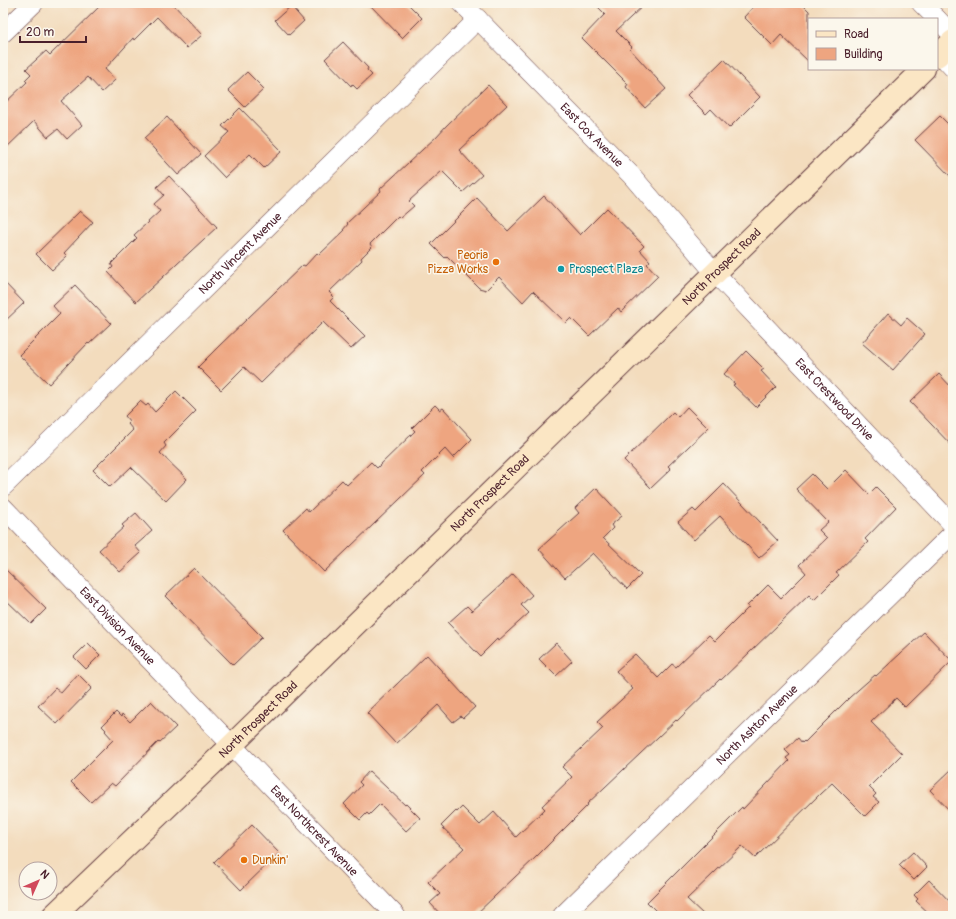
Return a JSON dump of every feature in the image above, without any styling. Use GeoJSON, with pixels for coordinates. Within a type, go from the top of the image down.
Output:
{"type":"FeatureCollection","features":[{"type":"Feature","properties":{"kind":"main road","name":"North Prospect Road"},"geometry":{"type":"LineString","coordinates":[[53,916],[232,745],[923,70]]}},
{"type":"Feature","properties":{"kind":"street"},"geometry":{"type":"LineString","coordinates":[[3,33],[34,3]]}},
{"type":"Feature","properties":{"kind":"street","name":"East Cox Avenue"},"geometry":{"type":"LineString","coordinates":[[462,3],[632,176],[715,273]]}},
{"type":"Feature","properties":{"kind":"street"},"geometry":{"type":"LineString","coordinates":[[921,3],[936,18]]}},
{"type":"Feature","properties":{"kind":"street","name":"North Vincent Avenue"},"geometry":{"type":"LineString","coordinates":[[3,487],[478,19]]}},
{"type":"Feature","properties":{"kind":"street"},"geometry":{"type":"LineString","coordinates":[[938,20],[953,35]]}},
{"type":"Feature","properties":{"kind":"street","name":"East Crestwood Drive"},"geometry":{"type":"LineString","coordinates":[[715,273],[953,525]]}},
{"type":"Feature","properties":{"kind":"street","name":"East Division Avenue"},"geometry":{"type":"LineString","coordinates":[[3,507],[232,745]]}},
{"type":"Feature","properties":{"kind":"street","name":"North Ashton Avenue"},"geometry":{"type":"LineString","coordinates":[[562,916],[953,533]]}},
{"type":"Feature","properties":{"kind":"street","name":"East Northcrest Avenue"},"geometry":{"type":"LineString","coordinates":[[232,745],[396,916]]}},
{"type":"Feature","properties":{"kind":"building"},"geometry":{"type":"Polygon","coordinates":[[[103,3],[172,3],[202,35],[187,48],[157,17],[134,40],[133,38],[105,69],[115,80],[102,92],[88,77],[61,101],[82,125],[67,139],[58,129],[48,137],[34,121],[3,151],[3,105],[27,82],[25,80],[31,74],[26,69],[46,51],[50,55],[103,3]]]}},
{"type":"Feature","properties":{"kind":"building"},"geometry":{"type":"Polygon","coordinates":[[[368,3],[407,3],[422,18],[402,38],[368,3]]]}},
{"type":"Feature","properties":{"kind":"building"},"geometry":{"type":"Polygon","coordinates":[[[594,3],[646,3],[616,31],[632,47],[630,49],[666,89],[645,108],[626,87],[628,84],[582,38],[605,14],[594,3]]]}},
{"type":"Feature","properties":{"kind":"building"},"geometry":{"type":"Polygon","coordinates":[[[757,3],[801,3],[809,11],[808,61],[781,35],[772,45],[744,17],[757,3]]]}},
{"type":"Feature","properties":{"kind":"building"},"geometry":{"type":"Polygon","coordinates":[[[291,6],[304,21],[289,35],[275,20],[291,6]]]}},
{"type":"Feature","properties":{"kind":"building"},"geometry":{"type":"Polygon","coordinates":[[[343,42],[368,68],[367,70],[372,75],[357,89],[352,84],[351,86],[325,59],[343,42]]]}},
{"type":"Feature","properties":{"kind":"building"},"geometry":{"type":"Polygon","coordinates":[[[724,59],[760,97],[729,128],[711,109],[706,114],[687,95],[724,59]]]}},
{"type":"Feature","properties":{"kind":"building"},"geometry":{"type":"Polygon","coordinates":[[[247,72],[264,89],[245,107],[228,90],[247,72]]]}},
{"type":"Feature","properties":{"kind":"building"},"geometry":{"type":"Polygon","coordinates":[[[488,85],[507,105],[459,150],[482,175],[463,192],[442,171],[409,201],[414,206],[400,218],[398,216],[370,244],[372,247],[361,258],[362,260],[329,292],[334,297],[330,301],[365,336],[351,349],[323,322],[261,383],[244,367],[221,390],[198,367],[303,265],[305,266],[317,253],[319,255],[344,231],[343,230],[348,224],[347,223],[381,191],[380,189],[436,137],[488,85]]]}},
{"type":"Feature","properties":{"kind":"building"},"geometry":{"type":"Polygon","coordinates":[[[240,108],[282,151],[264,168],[250,154],[225,178],[204,156],[229,132],[222,126],[240,108]]]}},
{"type":"Feature","properties":{"kind":"building"},"geometry":{"type":"Polygon","coordinates":[[[940,116],[953,129],[953,179],[915,140],[940,116]]]}},
{"type":"Feature","properties":{"kind":"building"},"geometry":{"type":"Polygon","coordinates":[[[167,117],[201,154],[178,175],[144,138],[167,117]]]}},
{"type":"Feature","properties":{"kind":"building"},"geometry":{"type":"Polygon","coordinates":[[[169,176],[217,227],[136,302],[108,272],[113,267],[111,264],[137,238],[134,235],[160,211],[154,204],[164,195],[157,187],[169,176]]]}},
{"type":"Feature","properties":{"kind":"building","name":"Prospect Plaza"},"geometry":{"type":"Polygon","coordinates":[[[544,196],[580,235],[607,208],[644,246],[640,250],[650,261],[647,264],[658,276],[621,312],[618,308],[589,336],[571,318],[566,323],[533,291],[523,302],[499,277],[486,290],[479,288],[447,256],[445,258],[431,244],[477,198],[508,231],[544,196]]]}},
{"type":"Feature","properties":{"kind":"building"},"geometry":{"type":"Polygon","coordinates":[[[80,211],[93,222],[64,253],[67,256],[52,270],[36,254],[80,211]]]}},
{"type":"Feature","properties":{"kind":"building"},"geometry":{"type":"Polygon","coordinates":[[[3,281],[24,303],[3,323],[3,281]]]}},
{"type":"Feature","properties":{"kind":"building"},"geometry":{"type":"Polygon","coordinates":[[[75,285],[111,323],[89,344],[88,343],[49,384],[19,355],[60,314],[53,306],[75,285]]]}},
{"type":"Feature","properties":{"kind":"building"},"geometry":{"type":"Polygon","coordinates":[[[888,313],[901,325],[907,318],[925,334],[893,370],[862,343],[888,313]]]}},
{"type":"Feature","properties":{"kind":"building"},"geometry":{"type":"Polygon","coordinates":[[[746,351],[764,369],[761,371],[776,387],[756,407],[724,374],[746,351]]]}},
{"type":"Feature","properties":{"kind":"building"},"geometry":{"type":"Polygon","coordinates":[[[939,374],[953,389],[953,447],[910,402],[939,374]]]}},
{"type":"Feature","properties":{"kind":"building"},"geometry":{"type":"Polygon","coordinates":[[[176,391],[196,411],[164,443],[166,446],[160,453],[187,479],[166,501],[131,467],[110,487],[93,470],[133,430],[128,424],[130,422],[125,416],[140,401],[146,406],[148,404],[155,412],[176,391]]]}},
{"type":"Feature","properties":{"kind":"building"},"geometry":{"type":"Polygon","coordinates":[[[435,405],[440,410],[443,408],[472,439],[453,458],[445,449],[422,472],[425,475],[324,572],[283,530],[306,508],[309,512],[342,480],[347,485],[371,462],[377,468],[415,431],[412,428],[435,405]]]}},
{"type":"Feature","properties":{"kind":"building"},"geometry":{"type":"Polygon","coordinates":[[[687,407],[708,428],[668,466],[671,469],[651,488],[624,460],[673,412],[678,417],[687,407]]]}},
{"type":"Feature","properties":{"kind":"building"},"geometry":{"type":"Polygon","coordinates":[[[846,470],[869,494],[876,487],[896,507],[865,539],[868,542],[836,573],[839,575],[814,600],[809,595],[721,680],[720,679],[587,804],[588,805],[535,858],[474,916],[442,916],[430,903],[440,894],[428,882],[464,848],[441,826],[462,807],[480,825],[494,812],[516,837],[545,809],[542,806],[572,777],[562,767],[603,728],[597,722],[633,689],[616,671],[635,654],[658,678],[672,664],[676,667],[709,635],[715,641],[749,607],[747,606],[768,585],[781,598],[806,573],[799,565],[827,538],[819,530],[828,522],[796,489],[812,474],[827,489],[846,470]]]}},
{"type":"Feature","properties":{"kind":"building"},"geometry":{"type":"Polygon","coordinates":[[[724,484],[778,541],[759,558],[720,516],[694,540],[678,522],[693,509],[696,512],[724,484]]]}},
{"type":"Feature","properties":{"kind":"building"},"geometry":{"type":"Polygon","coordinates":[[[596,488],[622,516],[611,525],[613,528],[603,538],[641,575],[627,589],[593,553],[565,578],[539,549],[579,513],[575,508],[596,488]]]}},
{"type":"Feature","properties":{"kind":"building"},"geometry":{"type":"Polygon","coordinates":[[[136,513],[152,531],[135,546],[141,553],[120,572],[99,550],[124,527],[122,525],[136,513]]]}},
{"type":"Feature","properties":{"kind":"building"},"geometry":{"type":"Polygon","coordinates":[[[3,567],[46,609],[31,624],[3,597],[3,567]]]}},
{"type":"Feature","properties":{"kind":"building"},"geometry":{"type":"Polygon","coordinates":[[[194,568],[262,637],[233,665],[165,596],[194,568]]]}},
{"type":"Feature","properties":{"kind":"building"},"geometry":{"type":"Polygon","coordinates":[[[513,574],[532,595],[521,605],[529,613],[498,641],[497,639],[480,656],[448,623],[467,606],[472,611],[513,574]]]}},
{"type":"Feature","properties":{"kind":"building"},"geometry":{"type":"Polygon","coordinates":[[[924,632],[952,661],[905,707],[896,698],[871,722],[902,754],[869,787],[876,794],[873,797],[879,802],[865,816],[832,783],[755,858],[742,846],[687,899],[705,916],[661,916],[647,902],[742,807],[743,809],[789,761],[786,758],[790,755],[785,750],[798,738],[802,743],[804,741],[805,742],[850,697],[875,675],[876,676],[924,632]]]}},
{"type":"Feature","properties":{"kind":"building"},"geometry":{"type":"Polygon","coordinates":[[[88,643],[100,655],[86,669],[74,657],[88,643]]]}},
{"type":"Feature","properties":{"kind":"building"},"geometry":{"type":"Polygon","coordinates":[[[556,643],[572,661],[556,676],[539,659],[556,643]]]}},
{"type":"Feature","properties":{"kind":"building"},"geometry":{"type":"Polygon","coordinates":[[[427,655],[475,707],[463,718],[461,716],[453,722],[438,705],[396,744],[367,713],[427,655]]]}},
{"type":"Feature","properties":{"kind":"building"},"geometry":{"type":"Polygon","coordinates":[[[78,674],[92,688],[57,724],[38,706],[55,688],[61,693],[78,674]]]}},
{"type":"Feature","properties":{"kind":"building"},"geometry":{"type":"Polygon","coordinates":[[[151,701],[176,727],[159,743],[158,742],[115,786],[111,783],[91,802],[71,782],[113,740],[102,726],[116,712],[121,717],[122,714],[130,722],[151,701]]]}},
{"type":"Feature","properties":{"kind":"building"},"geometry":{"type":"Polygon","coordinates":[[[953,768],[953,814],[930,790],[953,768]]]}},
{"type":"Feature","properties":{"kind":"building"},"geometry":{"type":"Polygon","coordinates":[[[369,771],[420,818],[406,831],[380,804],[369,815],[367,813],[360,820],[344,804],[362,785],[359,782],[369,771]]]}},
{"type":"Feature","properties":{"kind":"building"},"geometry":{"type":"Polygon","coordinates":[[[252,825],[279,853],[241,890],[214,862],[252,825]]]}},
{"type":"Feature","properties":{"kind":"building"},"geometry":{"type":"Polygon","coordinates":[[[913,852],[927,867],[914,880],[899,865],[913,852]]]}},
{"type":"Feature","properties":{"kind":"building"},"geometry":{"type":"Polygon","coordinates":[[[929,880],[953,905],[953,916],[932,916],[916,901],[918,899],[914,895],[929,880]]]}},
{"type":"Feature","properties":{"kind":"place","name":"Peoria Pizza Works"},"geometry":{"type":"Point","coordinates":[496,262]}},
{"type":"Feature","properties":{"kind":"place","name":"Prospect Plaza"},"geometry":{"type":"Point","coordinates":[561,269]}},
{"type":"Feature","properties":{"kind":"place","name":"Dunkin'"},"geometry":{"type":"Point","coordinates":[244,860]}}]}
